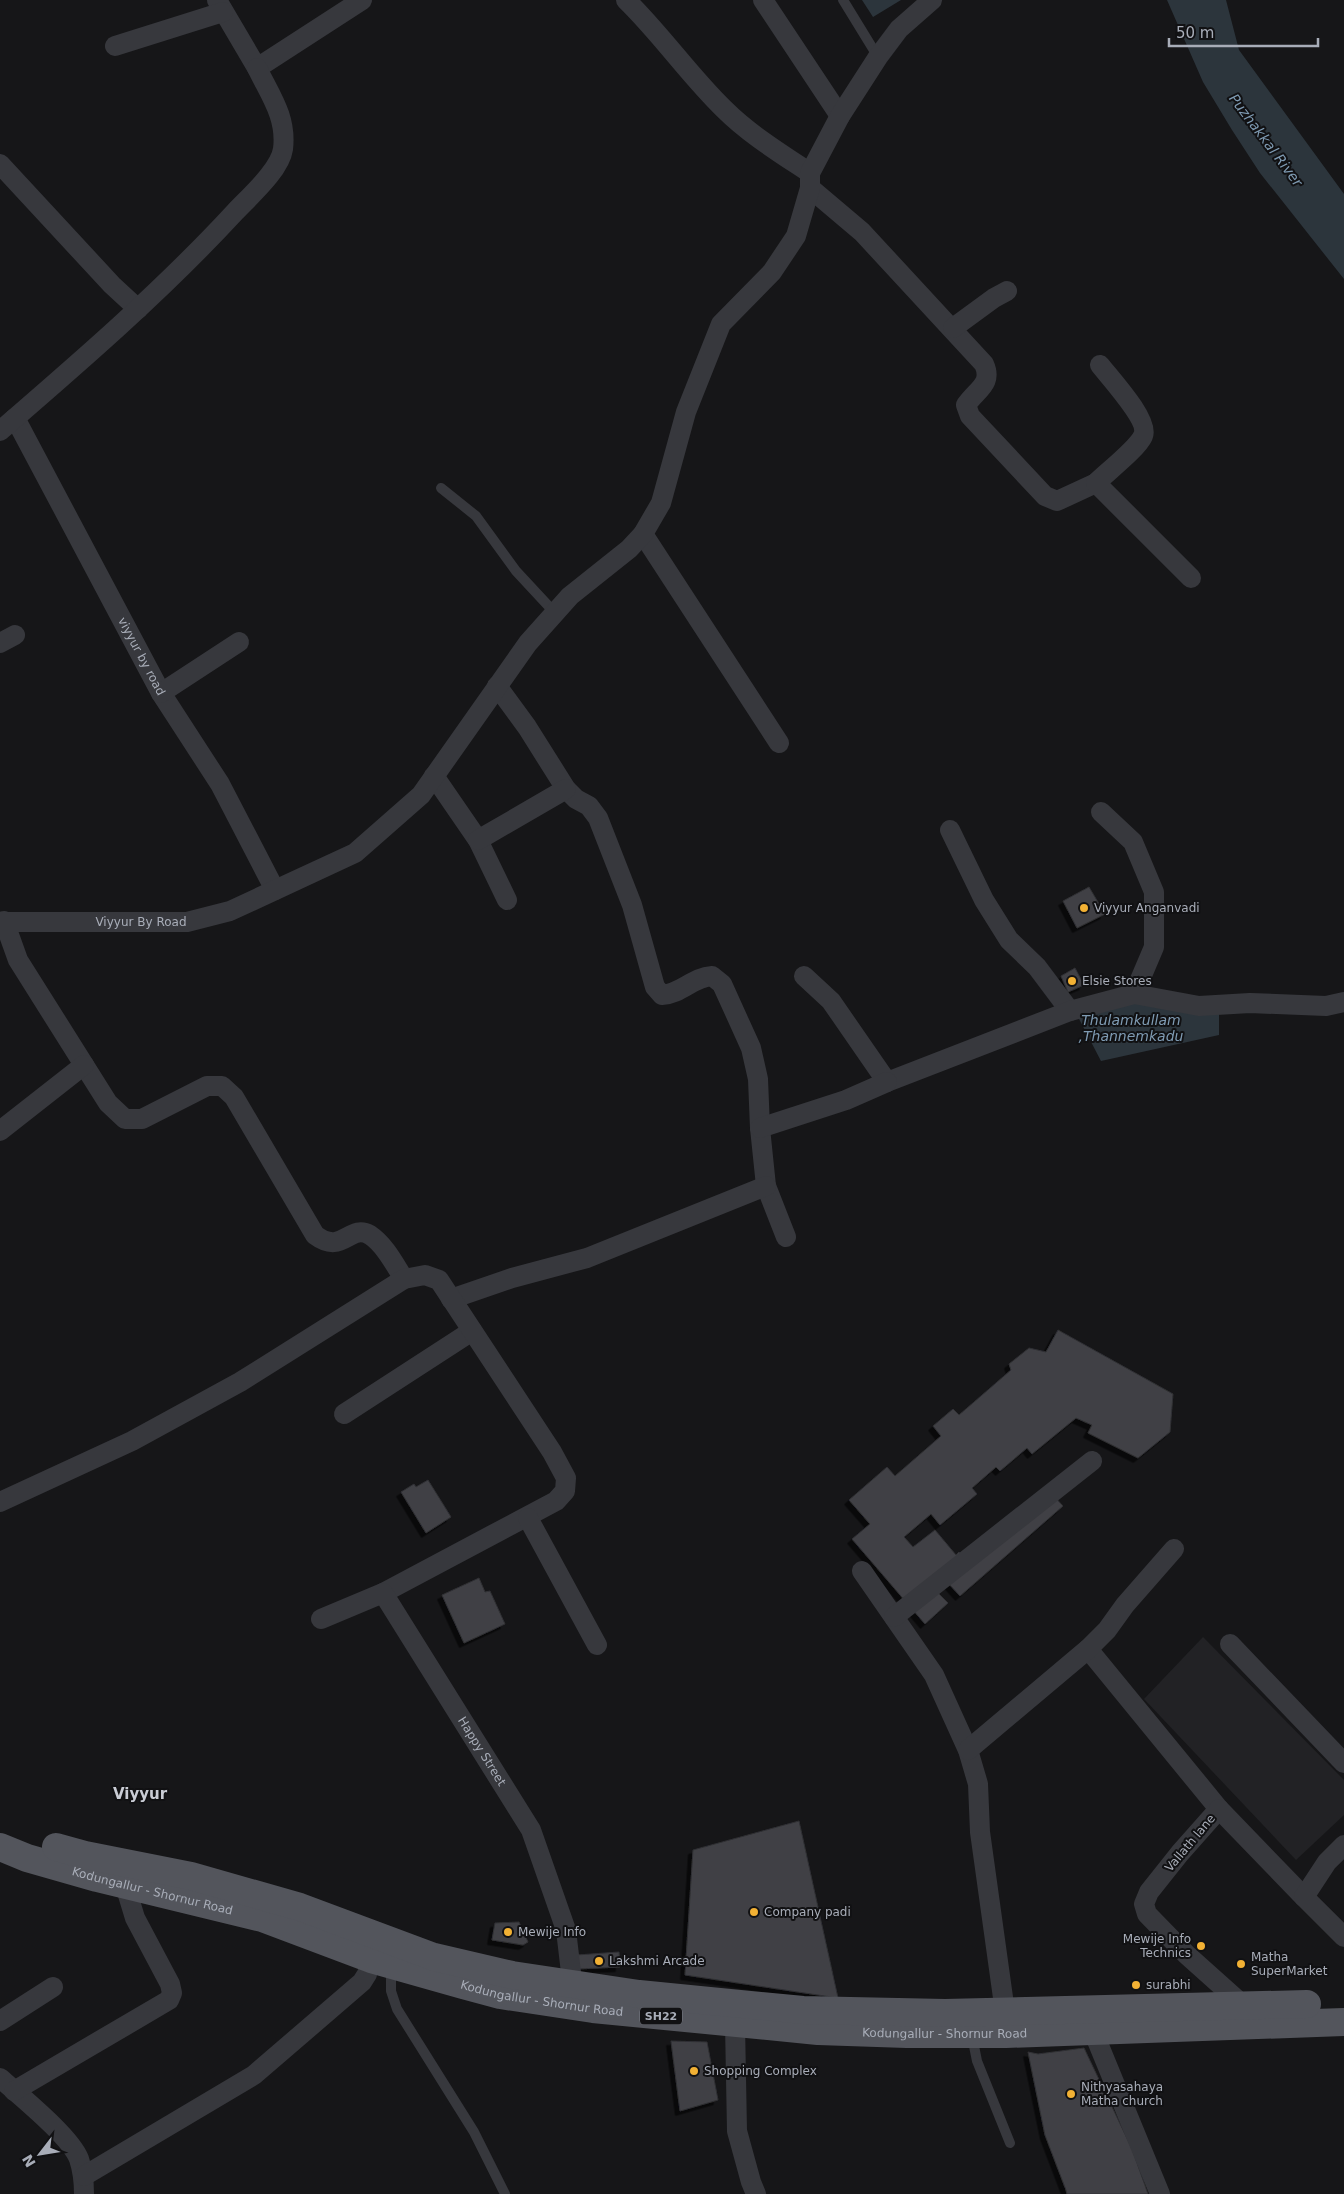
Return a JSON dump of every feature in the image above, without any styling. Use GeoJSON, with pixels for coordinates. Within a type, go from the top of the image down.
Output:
{"type":"FeatureCollection","features":[{"type":"Feature","properties":{"kind":"main road","name":"Kodungallur - Shornur Road"},"geometry":{"type":"LineString","coordinates":[[0,1828],[85,1856],[191,1876],[300,1907],[434,1957],[512,1975],[574,1995],[735,2024],[828,2031],[972,2034],[1344,2022]]}},
{"type":"Feature","properties":{"kind":"main road","name":"Kodungallur - Shornur Road"},"geometry":{"type":"LineString","coordinates":[[0,1847],[27,1858],[125,1885],[262,1918],[381,1962],[500,1995],[639,1994],[803,2010],[945,2013],[1344,2003]]}},
{"type":"Feature","properties":{"kind":"street"},"geometry":{"type":"LineString","coordinates":[[257,68],[362,0]]}},
{"type":"Feature","properties":{"kind":"street"},"geometry":{"type":"LineString","coordinates":[[626,0],[645,18],[723,109],[810,180],[953,328],[984,364],[988,374],[987,380],[966,406],[970,416],[1045,496],[1057,501],[1096,483],[1144,436],[1144,426],[1137,413],[1100,365]]}},
{"type":"Feature","properties":{"kind":"street"},"geometry":{"type":"LineString","coordinates":[[763,0],[840,116]]}},
{"type":"Feature","properties":{"kind":"street","name":"Viyyur By Road"},"geometry":{"type":"LineString","coordinates":[[2,922],[187,922],[230,910],[355,853],[421,795],[528,643],[570,596],[629,549],[643,534],[661,503],[686,412],[721,324],[772,272],[796,236],[810,180],[840,116],[878,57],[899,29],[932,0]]}},
{"type":"Feature","properties":{"kind":"street"},"geometry":{"type":"LineString","coordinates":[[0,431],[138,309],[195,255],[271,174],[283,151],[283,120],[257,68],[220,6],[115,46]]}},
{"type":"Feature","properties":{"kind":"street"},"geometry":{"type":"LineString","coordinates":[[0,164],[112,284],[138,309]]}},
{"type":"Feature","properties":{"kind":"street"},"geometry":{"type":"LineString","coordinates":[[953,328],[994,298],[1007,291]]}},
{"type":"Feature","properties":{"kind":"street","name":"viyyur by road"},"geometry":{"type":"LineString","coordinates":[[15,418],[161,693],[220,784],[276,890]]}},
{"type":"Feature","properties":{"kind":"street"},"geometry":{"type":"LineString","coordinates":[[1096,483],[1191,578]]}},
{"type":"Feature","properties":{"kind":"street"},"geometry":{"type":"LineString","coordinates":[[643,534],[779,744]]}},
{"type":"Feature","properties":{"kind":"street"},"geometry":{"type":"LineString","coordinates":[[161,693],[239,642]]}},
{"type":"Feature","properties":{"kind":"street"},"geometry":{"type":"LineString","coordinates":[[497,686],[527,728],[566,789],[576,799],[589,806],[598,818],[632,905],[655,987],[662,995],[672,994],[703,976],[712,976],[722,984],[751,1048],[758,1079],[760,1128],[766,1186],[786,1237]]}},
{"type":"Feature","properties":{"kind":"street"},"geometry":{"type":"LineString","coordinates":[[434,776],[478,840],[508,900]]}},
{"type":"Feature","properties":{"kind":"street"},"geometry":{"type":"LineString","coordinates":[[478,840],[566,789]]}},
{"type":"Feature","properties":{"kind":"street"},"geometry":{"type":"LineString","coordinates":[[1101,812],[1132,842],[1154,892],[1154,947],[1134,994]]}},
{"type":"Feature","properties":{"kind":"street"},"geometry":{"type":"LineString","coordinates":[[950,830],[984,900],[1009,940],[1037,968],[1070,1011]]}},
{"type":"Feature","properties":{"kind":"street"},"geometry":{"type":"LineString","coordinates":[[2,922],[18,960],[108,1103],[125,1119],[142,1119],[207,1086],[222,1086],[234,1097],[315,1235],[326,1243],[334,1243],[358,1233],[369,1235],[385,1250],[404,1279]]}},
{"type":"Feature","properties":{"kind":"street"},"geometry":{"type":"LineString","coordinates":[[804,976],[831,1001],[887,1082]]}},
{"type":"Feature","properties":{"kind":"street"},"geometry":{"type":"LineString","coordinates":[[760,1128],[846,1100],[887,1082],[1070,1011],[1134,994],[1199,1006],[1250,1003],[1326,1006],[1344,1002]]}},
{"type":"Feature","properties":{"kind":"street"},"geometry":{"type":"LineString","coordinates":[[0,1131],[84,1065]]}},
{"type":"Feature","properties":{"kind":"street"},"geometry":{"type":"LineString","coordinates":[[451,1299],[512,1278],[587,1258],[766,1186]]}},
{"type":"Feature","properties":{"kind":"street"},"geometry":{"type":"LineString","coordinates":[[0,1502],[132,1441],[240,1382],[404,1279],[425,1275],[439,1280],[552,1452],[566,1478],[565,1491],[556,1501],[528,1518],[383,1593],[321,1619]]}},
{"type":"Feature","properties":{"kind":"street"},"geometry":{"type":"LineString","coordinates":[[344,1414],[472,1331]]}},
{"type":"Feature","properties":{"kind":"street"},"geometry":{"type":"LineString","coordinates":[[894,1617],[1092,1461]]}},
{"type":"Feature","properties":{"kind":"street"},"geometry":{"type":"LineString","coordinates":[[528,1518],[597,1645]]}},
{"type":"Feature","properties":{"kind":"street"},"geometry":{"type":"LineString","coordinates":[[968,1750],[1088,1649],[1107,1630],[1125,1605],[1174,1549]]}},
{"type":"Feature","properties":{"kind":"street"},"geometry":{"type":"LineString","coordinates":[[862,1571],[934,1674],[968,1750],[978,1784],[980,1832],[1005,2012]]}},
{"type":"Feature","properties":{"kind":"street","name":"Happy Street"},"geometry":{"type":"LineString","coordinates":[[383,1593],[531,1830],[566,1930],[574,1995]]}},
{"type":"Feature","properties":{"kind":"street"},"geometry":{"type":"LineString","coordinates":[[1230,1644],[1344,1763]]}},
{"type":"Feature","properties":{"kind":"street","name":"Vallath lane"},"geometry":{"type":"LineString","coordinates":[[1088,1649],[1219,1809],[1149,1892],[1144,1904],[1147,1914],[1180,1948],[1244,2006]]}},
{"type":"Feature","properties":{"kind":"street"},"geometry":{"type":"LineString","coordinates":[[1219,1809],[1344,1938]]}},
{"type":"Feature","properties":{"kind":"street"},"geometry":{"type":"LineString","coordinates":[[1304,1897],[1327,1862],[1344,1845]]}},
{"type":"Feature","properties":{"kind":"street"},"geometry":{"type":"LineString","coordinates":[[125,1885],[135,1918],[170,1984],[172,1993],[170,2000],[7,2084],[66,2139],[78,2158],[84,2185],[254,2075],[362,1982],[367,1974],[381,1962]]}},
{"type":"Feature","properties":{"kind":"street"},"geometry":{"type":"LineString","coordinates":[[0,2021],[53,1987]]}},
{"type":"Feature","properties":{"kind":"street"},"geometry":{"type":"LineString","coordinates":[[735,2024],[737,2131],[756,2194]]}},
{"type":"Feature","properties":{"kind":"street"},"geometry":{"type":"LineString","coordinates":[[1093,2031],[1160,2194]]}},
{"type":"Feature","properties":{"kind":"lane"},"geometry":{"type":"LineString","coordinates":[[843,0],[878,57]]}},
{"type":"Feature","properties":{"kind":"lane"},"geometry":{"type":"LineString","coordinates":[[441,488],[476,516],[516,571],[555,613]]}},
{"type":"Feature","properties":{"kind":"lane"},"geometry":{"type":"LineString","coordinates":[[381,1962],[397,2008],[474,2132],[506,2194]]}},
{"type":"Feature","properties":{"kind":"lane"},"geometry":{"type":"LineString","coordinates":[[972,2034],[977,2061],[1010,2143]]}},
{"type":"Feature","properties":{"kind":"shaded area"},"geometry":{"type":"Polygon","coordinates":[[[1203,1637],[1344,1780],[1344,1815],[1296,1860],[1144,1699],[1203,1637]]]}},
{"type":"Feature","properties":{"kind":"water"},"geometry":{"type":"Polygon","coordinates":[[[862,0],[901,0],[873,17],[862,0]]]}},
{"type":"Feature","properties":{"kind":"water","name":"Puzhakkal River"},"geometry":{"type":"Polygon","coordinates":[[[1167,0],[1226,0],[1239,50],[1344,194],[1344,279],[1260,173],[1232,130],[1203,82],[1167,0]]]}},
{"type":"Feature","properties":{"kind":"water","name":"Thulamkullam ,Thannemkadu"},"geometry":{"type":"Polygon","coordinates":[[[1132,1001],[1219,1010],[1219,1035],[1101,1061],[1077,1015],[1132,1001]]]}},
{"type":"Feature","properties":{"kind":"building","name":"Viyyur Anganvadi"},"geometry":{"type":"Polygon","coordinates":[[[1089,887],[1105,914],[1077,928],[1063,901],[1089,887]]]}},
{"type":"Feature","properties":{"kind":"building","name":"Elsie Stores"},"geometry":{"type":"Polygon","coordinates":[[[1075,968],[1084,985],[1068,992],[1061,976],[1075,968]]]}},
{"type":"Feature","properties":{"kind":"building"},"geometry":{"type":"Polygon","coordinates":[[[1058,1330],[1173,1394],[1170,1432],[1138,1458],[1088,1433],[1092,1425],[1076,1418],[1032,1454],[1027,1448],[1000,1471],[996,1467],[972,1488],[977,1494],[940,1525],[931,1514],[904,1537],[913,1547],[935,1530],[956,1555],[959,1552],[971,1563],[1051,1493],[1063,1506],[960,1596],[949,1584],[938,1593],[948,1603],[925,1624],[852,1539],[870,1524],[849,1500],[887,1467],[895,1476],[941,1436],[933,1426],[953,1409],[959,1415],[1011,1370],[1009,1364],[1029,1348],[1046,1352],[1058,1330]]]}},
{"type":"Feature","properties":{"kind":"building"},"geometry":{"type":"Polygon","coordinates":[[[428,1480],[451,1517],[426,1533],[401,1492],[414,1484],[416,1487],[428,1480]]]}},
{"type":"Feature","properties":{"kind":"building"},"geometry":{"type":"Polygon","coordinates":[[[479,1578],[485,1592],[490,1591],[505,1624],[464,1643],[442,1595],[479,1578]]]}},
{"type":"Feature","properties":{"kind":"building","name":"Company padi"},"geometry":{"type":"Polygon","coordinates":[[[799,1821],[838,1998],[685,1975],[693,1850],[799,1821]]]}},
{"type":"Feature","properties":{"kind":"building","name":"Mewije Info"},"geometry":{"type":"Polygon","coordinates":[[[519,1922],[528,1942],[523,1945],[492,1940],[495,1923],[519,1922]]]}},
{"type":"Feature","properties":{"kind":"building","name":"Lakshmi Arcade"},"geometry":{"type":"Polygon","coordinates":[[[619,1952],[620,1967],[578,1969],[577,1955],[619,1952]]]}},
{"type":"Feature","properties":{"kind":"building","name":"Shopping Complex"},"geometry":{"type":"Polygon","coordinates":[[[671,2041],[707,2042],[718,2100],[680,2111],[671,2041]]]}},
{"type":"Feature","properties":{"kind":"building","name":"Nithyasahaya Matha church"},"geometry":{"type":"Polygon","coordinates":[[[1084,2048],[1132,2149],[1148,2194],[1067,2194],[1045,2135],[1028,2052],[1038,2054],[1084,2048]]]}},
{"type":"Feature","properties":{"kind":"place","name":"Viyyur Anganvadi"},"geometry":{"type":"Point","coordinates":[1084,908]}},
{"type":"Feature","properties":{"kind":"place","name":"Elsie Stores"},"geometry":{"type":"Point","coordinates":[1072,981]}},
{"type":"Feature","properties":{"kind":"place","name":"Company padi"},"geometry":{"type":"Point","coordinates":[754,1912]}},
{"type":"Feature","properties":{"kind":"place","name":"Mewije Info"},"geometry":{"type":"Point","coordinates":[508,1932]}},
{"type":"Feature","properties":{"kind":"place","name":"Mewije Info Technics"},"geometry":{"type":"Point","coordinates":[1201,1946]}},
{"type":"Feature","properties":{"kind":"place","name":"Lakshmi Arcade"},"geometry":{"type":"Point","coordinates":[599,1961]}},
{"type":"Feature","properties":{"kind":"place","name":"Matha SuperMarket"},"geometry":{"type":"Point","coordinates":[1241,1964]}},
{"type":"Feature","properties":{"kind":"place","name":"surabhi"},"geometry":{"type":"Point","coordinates":[1136,1985]}},
{"type":"Feature","properties":{"kind":"place","name":"Shopping Complex"},"geometry":{"type":"Point","coordinates":[694,2071]}},
{"type":"Feature","properties":{"kind":"place","name":"Nithyasahaya Matha church"},"geometry":{"type":"Point","coordinates":[1071,2094]}},
{"type":"Feature","properties":{"kind":"district","name":"Viyyur"},"geometry":{"type":"Point","coordinates":[140,1794]}}]}
